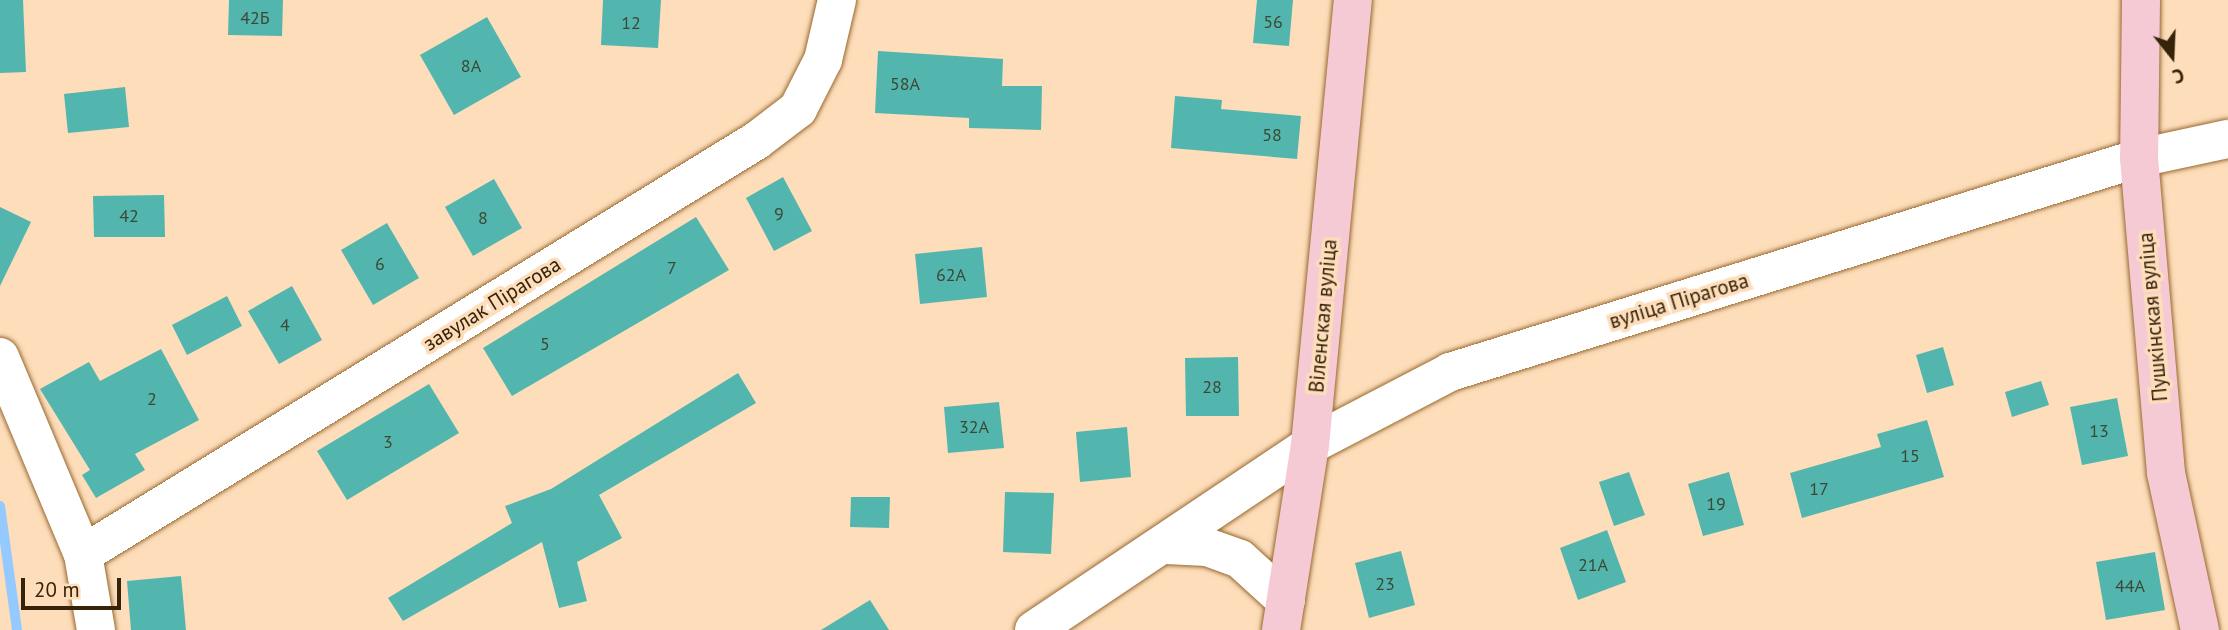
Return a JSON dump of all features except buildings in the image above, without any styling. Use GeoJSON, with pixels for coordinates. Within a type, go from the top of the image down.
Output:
{"type":"FeatureCollection","features":[{"type":"Feature","properties":{"kind":"street","name":"завулак Пірагова"},"geometry":{"type":"LineString","coordinates":[[83,554],[756,141],[798,109],[823,60],[837,0]]}},
{"type":"Feature","properties":{"kind":"street","name":"Віленская вуліца"},"geometry":{"type":"LineString","coordinates":[[1284,615],[1310,445],[1353,0]]}},
{"type":"Feature","properties":{"kind":"street","name":"Пушкінская вуліца"},"geometry":{"type":"LineString","coordinates":[[2141,0],[2139,158],[2166,473],[2200,630]]}},
{"type":"Feature","properties":{"kind":"street","name":"вуліца Пірагова"},"geometry":{"type":"LineString","coordinates":[[1034,630],[1166,545],[1310,445],[1450,372],[2139,158],[2228,139]]}},
{"type":"Feature","properties":{"kind":"street"},"geometry":{"type":"LineString","coordinates":[[0,357],[83,554],[96,630]]}},
{"type":"Feature","properties":{"kind":"street"},"geometry":{"type":"LineString","coordinates":[[1166,545],[1207,547],[1240,559],[1284,615]]}},
{"type":"Feature","properties":{"kind":"waterway"},"geometry":{"type":"LineString","coordinates":[[0,506],[17,630]]}}]}
